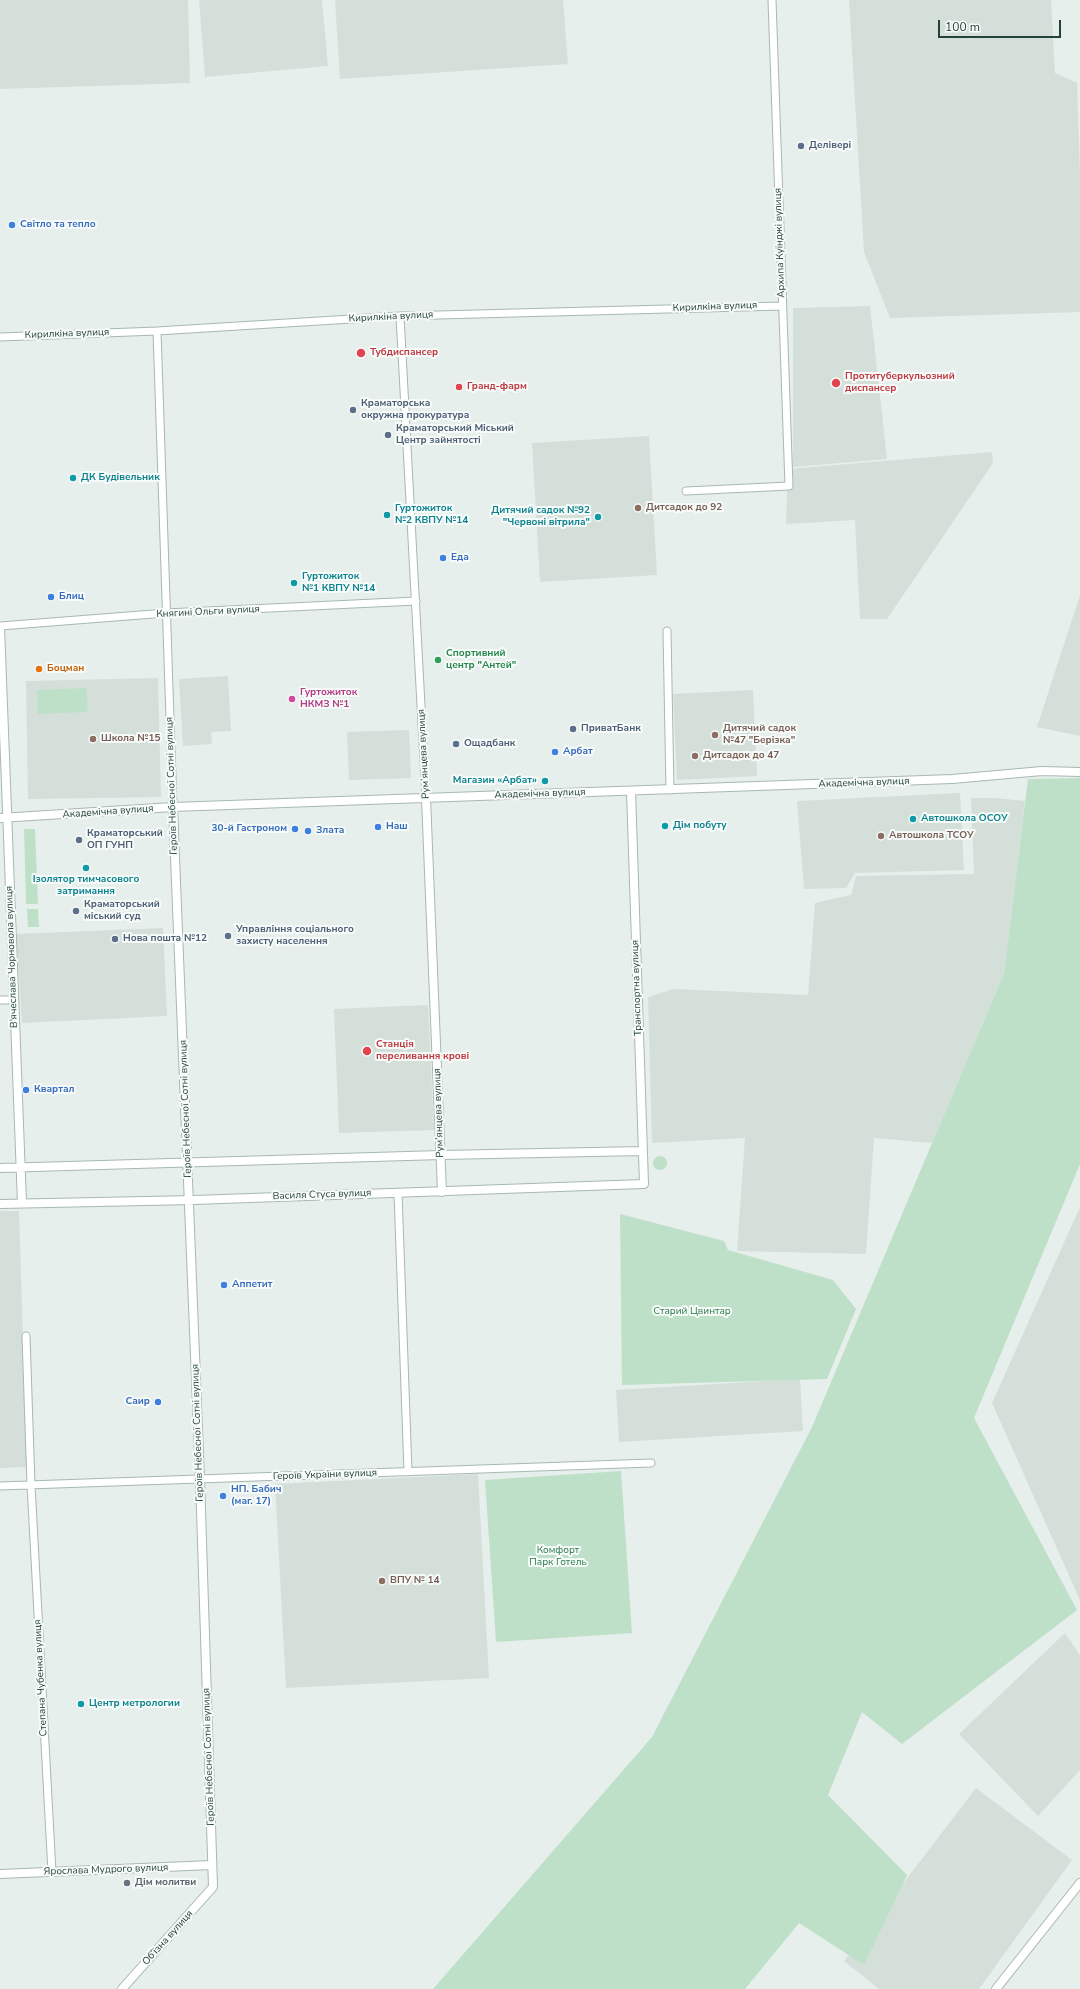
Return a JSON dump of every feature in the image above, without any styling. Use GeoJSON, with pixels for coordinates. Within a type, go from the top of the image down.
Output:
{"type":"FeatureCollection","features":[{"type":"Feature","properties":{"kind":"street","name":"Архипа Куїнджі вулиця"},"geometry":{"type":"LineString","coordinates":[[686,491],[789,486],[772,0]]}},
{"type":"Feature","properties":{"kind":"street","name":"Кирилкіна вулиця"},"geometry":{"type":"LineString","coordinates":[[0,337],[157,331],[400,316],[782,306]]}},
{"type":"Feature","properties":{"kind":"street","name":"Рум’янцева вулиця"},"geometry":{"type":"LineString","coordinates":[[400,316],[426,798],[442,1192]]}},
{"type":"Feature","properties":{"kind":"street","name":"Героїв Небесної Сотні вулиця"},"geometry":{"type":"LineString","coordinates":[[157,331],[173,807],[200,1479],[213,1887]]}},
{"type":"Feature","properties":{"kind":"street","name":"Княгині Ольги вулиця"},"geometry":{"type":"LineString","coordinates":[[0,626],[166,613],[416,601]]}},
{"type":"Feature","properties":{"kind":"street","name":"В'ячеслава Чорновола вулиця"},"geometry":{"type":"LineString","coordinates":[[0,626],[4,818],[14,1000],[22,1203]]}},
{"type":"Feature","properties":{"kind":"street"},"geometry":{"type":"LineString","coordinates":[[667,631],[670,790]]}},
{"type":"Feature","properties":{"kind":"street","name":"Академічна вулиця"},"geometry":{"type":"LineString","coordinates":[[4,818],[173,807],[670,790],[952,779],[1007,773],[1080,772]]}},
{"type":"Feature","properties":{"kind":"street","name":"Транспортна вулиця"},"geometry":{"type":"LineString","coordinates":[[631,791],[644,1184]]}},
{"type":"Feature","properties":{"kind":"street"},"geometry":{"type":"LineString","coordinates":[[0,1000],[14,1000]]}},
{"type":"Feature","properties":{"kind":"street"},"geometry":{"type":"LineString","coordinates":[[0,1168],[441,1155],[643,1151]]}},
{"type":"Feature","properties":{"kind":"street","name":"Василя Стуса вулиця"},"geometry":{"type":"LineString","coordinates":[[0,1204],[189,1200],[644,1184]]}},
{"type":"Feature","properties":{"kind":"street"},"geometry":{"type":"LineString","coordinates":[[398,1193],[408,1472]]}},
{"type":"Feature","properties":{"kind":"street"},"geometry":{"type":"LineString","coordinates":[[26,1336],[31,1485]]}},
{"type":"Feature","properties":{"kind":"street","name":"Героїв України вулиця"},"geometry":{"type":"LineString","coordinates":[[0,1486],[651,1463]]}},
{"type":"Feature","properties":{"kind":"street","name":"Степана Чубенка вулиця"},"geometry":{"type":"LineString","coordinates":[[31,1485],[52,1872]]}},
{"type":"Feature","properties":{"kind":"street","name":"Ярослава Мудрого вулиця"},"geometry":{"type":"LineString","coordinates":[[0,1874],[212,1865]]}},
{"type":"Feature","properties":{"kind":"street"},"geometry":{"type":"LineString","coordinates":[[996,1989],[1080,1883]]}},
{"type":"Feature","properties":{"kind":"street","name":"Об’їзна вулиця"},"geometry":{"type":"LineString","coordinates":[[122,1989],[213,1887]]}},
{"type":"Feature","properties":{"kind":"shaded area"},"geometry":{"type":"Polygon","coordinates":[[[0,0],[188,0],[190,83],[0,89],[0,0]]]}},
{"type":"Feature","properties":{"kind":"shaded area"},"geometry":{"type":"Polygon","coordinates":[[[199,0],[322,0],[328,66],[205,77],[199,0]]]}},
{"type":"Feature","properties":{"kind":"shaded area"},"geometry":{"type":"Polygon","coordinates":[[[335,0],[563,0],[568,64],[340,79],[335,0]]]}},
{"type":"Feature","properties":{"kind":"shaded area"},"geometry":{"type":"Polygon","coordinates":[[[849,0],[1051,0],[1055,73],[1077,83],[1080,174],[1080,312],[890,318],[864,252],[849,0]]]}},
{"type":"Feature","properties":{"kind":"shaded area","name":"Протитуберкульозний диспансер"},"geometry":{"type":"Polygon","coordinates":[[[870,306],[887,459],[793,467],[793,308],[870,306]]]}},
{"type":"Feature","properties":{"kind":"shaded area"},"geometry":{"type":"Polygon","coordinates":[[[649,436],[657,575],[540,582],[532,443],[649,436]]]}},
{"type":"Feature","properties":{"kind":"shaded area"},"geometry":{"type":"Polygon","coordinates":[[[992,452],[993,463],[887,619],[860,619],[855,520],[786,524],[788,469],[992,452]]]}},
{"type":"Feature","properties":{"kind":"shaded area"},"geometry":{"type":"Polygon","coordinates":[[[1080,595],[1080,736],[1037,727],[1080,595]]]}},
{"type":"Feature","properties":{"kind":"shaded area"},"geometry":{"type":"Polygon","coordinates":[[[228,676],[231,731],[211,732],[212,744],[183,746],[179,679],[228,676]]]}},
{"type":"Feature","properties":{"kind":"shaded area","name":"Школа №15"},"geometry":{"type":"Polygon","coordinates":[[[158,678],[161,797],[28,799],[26,681],[158,678]]]}},
{"type":"Feature","properties":{"kind":"shaded area","name":"Дитячий садок №47 \"Берізка\""},"geometry":{"type":"Polygon","coordinates":[[[753,690],[757,776],[677,780],[673,694],[753,690]]]}},
{"type":"Feature","properties":{"kind":"shaded area"},"geometry":{"type":"Polygon","coordinates":[[[409,730],[411,778],[349,780],[347,732],[409,730]]]}},
{"type":"Feature","properties":{"kind":"shaded area","name":"Автошкола ТСОУ"},"geometry":{"type":"Polygon","coordinates":[[[960,793],[964,870],[855,873],[846,888],[804,889],[797,801],[960,793]]]}},
{"type":"Feature","properties":{"kind":"shaded area"},"geometry":{"type":"Polygon","coordinates":[[[971,798],[995,798],[1025,801],[1004,973],[932,1143],[874,1138],[866,1254],[737,1251],[745,1138],[652,1143],[648,997],[674,989],[808,995],[815,903],[851,895],[856,876],[974,874],[971,798]]]}},
{"type":"Feature","properties":{"kind":"shaded area"},"geometry":{"type":"Polygon","coordinates":[[[163,928],[167,1016],[22,1023],[16,934],[163,928]]]}},
{"type":"Feature","properties":{"kind":"shaded area"},"geometry":{"type":"Polygon","coordinates":[[[428,1005],[434,1130],[339,1133],[334,1009],[428,1005]]]}},
{"type":"Feature","properties":{"kind":"shaded area"},"geometry":{"type":"Polygon","coordinates":[[[1080,1207],[1080,1600],[992,1403],[1080,1207]]]}},
{"type":"Feature","properties":{"kind":"shaded area"},"geometry":{"type":"Polygon","coordinates":[[[0,1211],[19,1211],[27,1467],[0,1468],[0,1211]]]}},
{"type":"Feature","properties":{"kind":"shaded area"},"geometry":{"type":"Polygon","coordinates":[[[800,1379],[803,1431],[619,1442],[616,1390],[800,1379]]]}},
{"type":"Feature","properties":{"kind":"shaded area","name":"ВПУ № 14"},"geometry":{"type":"Polygon","coordinates":[[[478,1474],[489,1678],[286,1688],[275,1484],[478,1474]]]}},
{"type":"Feature","properties":{"kind":"shaded area"},"geometry":{"type":"Polygon","coordinates":[[[1065,1633],[1080,1655],[1080,1770],[1038,1816],[959,1734],[1065,1633]]]}},
{"type":"Feature","properties":{"kind":"shaded area"},"geometry":{"type":"Polygon","coordinates":[[[976,1788],[1072,1860],[979,1989],[879,1989],[844,1961],[976,1788]]]}},
{"type":"Feature","properties":{"kind":"green space"},"geometry":{"type":"Polygon","coordinates":[[[86,688],[88,712],[38,714],[37,690],[86,688]]]}},
{"type":"Feature","properties":{"kind":"green space"},"geometry":{"type":"Polygon","coordinates":[[[1080,778],[1080,1164],[974,1418],[1077,1610],[902,1744],[862,1712],[828,1795],[907,1875],[864,1965],[799,1923],[745,1989],[433,1989],[652,1737],[812,1427],[1004,973],[1028,779],[1080,778]]]}},
{"type":"Feature","properties":{"kind":"green space"},"geometry":{"type":"Polygon","coordinates":[[[24,829],[35,829],[38,904],[26,904],[24,829]]]}},
{"type":"Feature","properties":{"kind":"green space"},"geometry":{"type":"Polygon","coordinates":[[[27,909],[38,909],[39,927],[28,927],[27,909]]]}},
{"type":"Feature","properties":{"kind":"green space"},"geometry":{"type":"Polygon","coordinates":[[[660,1156],[665,1158],[667,1163],[665,1168],[660,1170],[655,1168],[653,1163],[655,1158],[660,1156]]]}},
{"type":"Feature","properties":{"kind":"green space","name":"Старий Цвинтар"},"geometry":{"type":"Polygon","coordinates":[[[620,1214],[724,1241],[728,1250],[833,1280],[856,1309],[827,1379],[622,1385],[620,1214]]]}},
{"type":"Feature","properties":{"kind":"green space","name":"Комфорт Парк Готель"},"geometry":{"type":"Polygon","coordinates":[[[621,1471],[632,1633],[496,1642],[485,1480],[621,1471]]]}},
{"type":"Feature","properties":{"kind":"place","name":"Делівері"},"geometry":{"type":"Point","coordinates":[801,146]}},
{"type":"Feature","properties":{"kind":"place","name":"Світло та тепло"},"geometry":{"type":"Point","coordinates":[12,225]}},
{"type":"Feature","properties":{"kind":"place","name":"Тубдиспансер"},"geometry":{"type":"Point","coordinates":[361,353]}},
{"type":"Feature","properties":{"kind":"place","name":"Протитуберкульозний диспансер"},"geometry":{"type":"Point","coordinates":[836,383]}},
{"type":"Feature","properties":{"kind":"place","name":"Гранд-фарм"},"geometry":{"type":"Point","coordinates":[459,387]}},
{"type":"Feature","properties":{"kind":"place","name":"Краматорська окружна прокуратура"},"geometry":{"type":"Point","coordinates":[353,410]}},
{"type":"Feature","properties":{"kind":"place","name":"Краматорський Міський Центр зайнятості"},"geometry":{"type":"Point","coordinates":[388,435]}},
{"type":"Feature","properties":{"kind":"place","name":"ДК Будівельник"},"geometry":{"type":"Point","coordinates":[73,478]}},
{"type":"Feature","properties":{"kind":"place","name":"Дитсадок до 92"},"geometry":{"type":"Point","coordinates":[638,508]}},
{"type":"Feature","properties":{"kind":"place","name":"Гуртожиток №2 КВПУ №14"},"geometry":{"type":"Point","coordinates":[387,515]}},
{"type":"Feature","properties":{"kind":"place","name":"Дитячий садок №92 \"Червонi вiтрила\""},"geometry":{"type":"Point","coordinates":[598,517]}},
{"type":"Feature","properties":{"kind":"place","name":"Еда"},"geometry":{"type":"Point","coordinates":[443,558]}},
{"type":"Feature","properties":{"kind":"place","name":"Гуртожиток №1 КВПУ №14"},"geometry":{"type":"Point","coordinates":[294,583]}},
{"type":"Feature","properties":{"kind":"place","name":"Блиц"},"geometry":{"type":"Point","coordinates":[51,597]}},
{"type":"Feature","properties":{"kind":"place","name":"Спортивний центр \"Антей\""},"geometry":{"type":"Point","coordinates":[438,660]}},
{"type":"Feature","properties":{"kind":"place","name":"Боцман"},"geometry":{"type":"Point","coordinates":[39,669]}},
{"type":"Feature","properties":{"kind":"place","name":"Гуртожиток НКМЗ №1"},"geometry":{"type":"Point","coordinates":[292,699]}},
{"type":"Feature","properties":{"kind":"place","name":"ПриватБанк"},"geometry":{"type":"Point","coordinates":[573,729]}},
{"type":"Feature","properties":{"kind":"place","name":"Дитячий садок №47 \"Берізка\""},"geometry":{"type":"Point","coordinates":[715,735]}},
{"type":"Feature","properties":{"kind":"place","name":"Школа №15"},"geometry":{"type":"Point","coordinates":[93,739]}},
{"type":"Feature","properties":{"kind":"place","name":"Ощадбанк"},"geometry":{"type":"Point","coordinates":[456,744]}},
{"type":"Feature","properties":{"kind":"place","name":"Арбат"},"geometry":{"type":"Point","coordinates":[555,752]}},
{"type":"Feature","properties":{"kind":"place","name":"Дитсадок до 47"},"geometry":{"type":"Point","coordinates":[695,756]}},
{"type":"Feature","properties":{"kind":"place","name":"Магазин «Арбат»"},"geometry":{"type":"Point","coordinates":[545,781]}},
{"type":"Feature","properties":{"kind":"place","name":"Автошкола ОСОУ"},"geometry":{"type":"Point","coordinates":[913,819]}},
{"type":"Feature","properties":{"kind":"place","name":"Дім побуту"},"geometry":{"type":"Point","coordinates":[665,826]}},
{"type":"Feature","properties":{"kind":"place","name":"Наш"},"geometry":{"type":"Point","coordinates":[378,827]}},
{"type":"Feature","properties":{"kind":"place","name":"30-й Гастроном"},"geometry":{"type":"Point","coordinates":[295,829]}},
{"type":"Feature","properties":{"kind":"place","name":"Злата"},"geometry":{"type":"Point","coordinates":[308,831]}},
{"type":"Feature","properties":{"kind":"place","name":"Автошкола ТСОУ"},"geometry":{"type":"Point","coordinates":[881,836]}},
{"type":"Feature","properties":{"kind":"place","name":"Краматорський ОП ГУНП"},"geometry":{"type":"Point","coordinates":[79,840]}},
{"type":"Feature","properties":{"kind":"place","name":"Ізолятор тимчасового затримання"},"geometry":{"type":"Point","coordinates":[86,868]}},
{"type":"Feature","properties":{"kind":"place","name":"Краматорський міський суд"},"geometry":{"type":"Point","coordinates":[76,911]}},
{"type":"Feature","properties":{"kind":"place","name":"Управління соціального захисту населення"},"geometry":{"type":"Point","coordinates":[228,936]}},
{"type":"Feature","properties":{"kind":"place","name":"Нова пошта №12"},"geometry":{"type":"Point","coordinates":[115,939]}},
{"type":"Feature","properties":{"kind":"place","name":"Станція переливання крові"},"geometry":{"type":"Point","coordinates":[367,1051]}},
{"type":"Feature","properties":{"kind":"place","name":"Квартал"},"geometry":{"type":"Point","coordinates":[26,1090]}},
{"type":"Feature","properties":{"kind":"place","name":"Аппетит"},"geometry":{"type":"Point","coordinates":[224,1285]}},
{"type":"Feature","properties":{"kind":"place","name":"Саир"},"geometry":{"type":"Point","coordinates":[158,1402]}},
{"type":"Feature","properties":{"kind":"place","name":"НП. Бабич (маг. 17)"},"geometry":{"type":"Point","coordinates":[223,1496]}},
{"type":"Feature","properties":{"kind":"place","name":"ВПУ № 14"},"geometry":{"type":"Point","coordinates":[382,1581]}},
{"type":"Feature","properties":{"kind":"place","name":"Центр метрологии"},"geometry":{"type":"Point","coordinates":[81,1704]}},
{"type":"Feature","properties":{"kind":"place","name":"Дім молитви"},"geometry":{"type":"Point","coordinates":[127,1883]}}]}
